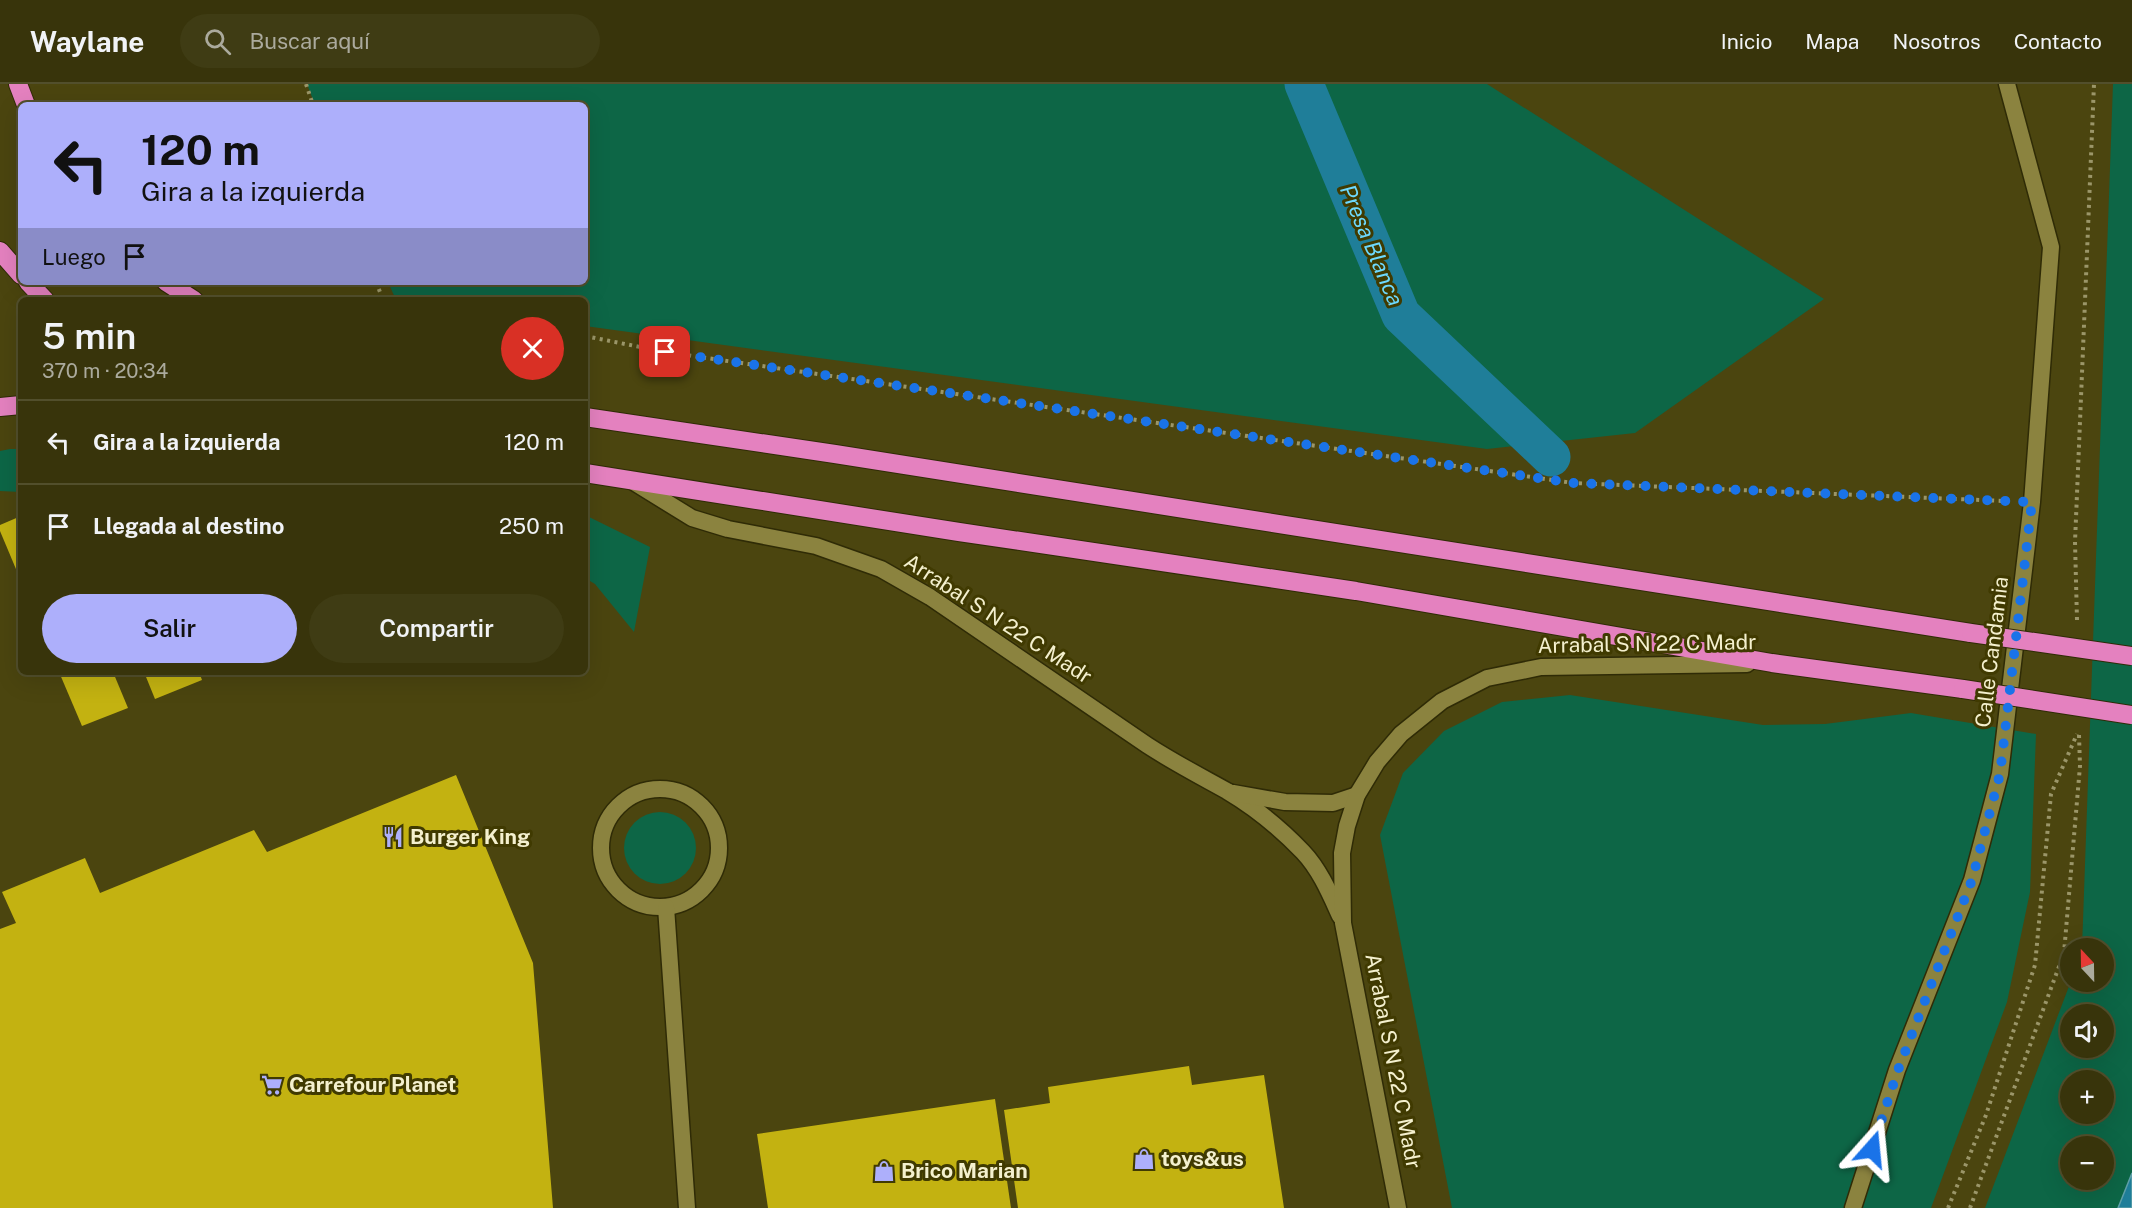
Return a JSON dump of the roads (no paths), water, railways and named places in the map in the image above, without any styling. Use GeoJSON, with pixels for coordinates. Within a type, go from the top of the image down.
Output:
{"type":"FeatureCollection","features":[{"type":"Feature","properties":{"kind":"highway"},"geometry":{"type":"LineString","coordinates":[[18,84],[25,102]]}},
{"type":"Feature","properties":{"kind":"highway"},"geometry":{"type":"LineString","coordinates":[[0,251],[18,272]]}},
{"type":"Feature","properties":{"kind":"highway"},"geometry":{"type":"LineString","coordinates":[[31,285],[42,297]]}},
{"type":"Feature","properties":{"kind":"highway"},"geometry":{"type":"LineString","coordinates":[[171,285],[189,297]]}},
{"type":"Feature","properties":{"kind":"highway"},"geometry":{"type":"LineString","coordinates":[[0,407],[18,405]]}},
{"type":"Feature","properties":{"kind":"highway"},"geometry":{"type":"LineString","coordinates":[[588,417],[1971,633],[2132,656]]}},
{"type":"Feature","properties":{"kind":"highway"},"geometry":{"type":"LineString","coordinates":[[588,473],[1356,591],[1772,663],[2132,715]]}},
{"type":"Feature","properties":{"kind":"street","name":"Calle Candamia"},"geometry":{"type":"LineString","coordinates":[[1853,1208],[1898,1070],[1972,880],[2000,774],[2032,502],[2051,247],[2007,84]]}},
{"type":"Feature","properties":{"kind":"street","name":"Arrabal S N 22 C Madr"},"geometry":{"type":"LineString","coordinates":[[628,479],[692,518],[728,529],[816,546],[881,569],[930,597],[1179,766],[1229,792],[1273,825],[1304,853],[1325,883],[1344,923]]}},
{"type":"Feature","properties":{"kind":"street","name":"Arrabal S N 22 C Madr"},"geometry":{"type":"LineString","coordinates":[[1398,1208],[1344,923],[1342,853],[1347,825],[1357,795],[1377,762],[1401,734],[1442,701],[1487,678],[1541,667],[1772,663]]}},
{"type":"Feature","properties":{"kind":"street"},"geometry":{"type":"LineString","coordinates":[[658,789],[678,792],[696,801],[710,816],[717,834],[719,854],[713,873],[702,890],[685,902],[666,907],[647,906],[629,899],[615,886],[605,870],[601,852],[603,833],[610,816],[623,802],[640,793],[658,789]]}},
{"type":"Feature","properties":{"kind":"street","name":"Arrabal S N 22 C Madr"},"geometry":{"type":"LineString","coordinates":[[1229,792],[1285,802],[1333,803],[1357,795]]}},
{"type":"Feature","properties":{"kind":"street"},"geometry":{"type":"LineString","coordinates":[[666,907],[687,1208]]}},
{"type":"Feature","properties":{"kind":"water"},"geometry":{"type":"Polygon","coordinates":[[[2132,1173],[2132,1208],[2118,1208],[2132,1173]]]}},
{"type":"Feature","properties":{"kind":"waterway","name":"Presa Blanca"},"geometry":{"type":"LineString","coordinates":[[1304,84],[1401,315],[1551,457]]}},
{"type":"Feature","properties":{"kind":"place","name":"Burger King"},"geometry":{"type":"Point","coordinates":[393,837]}},
{"type":"Feature","properties":{"kind":"place","name":"Carrefour Planet"},"geometry":{"type":"Point","coordinates":[272,1085]}},
{"type":"Feature","properties":{"kind":"place","name":"toys&us"},"geometry":{"type":"Point","coordinates":[1144,1159]}},
{"type":"Feature","properties":{"kind":"place","name":"Brico Marian"},"geometry":{"type":"Point","coordinates":[884,1171]}}]}
